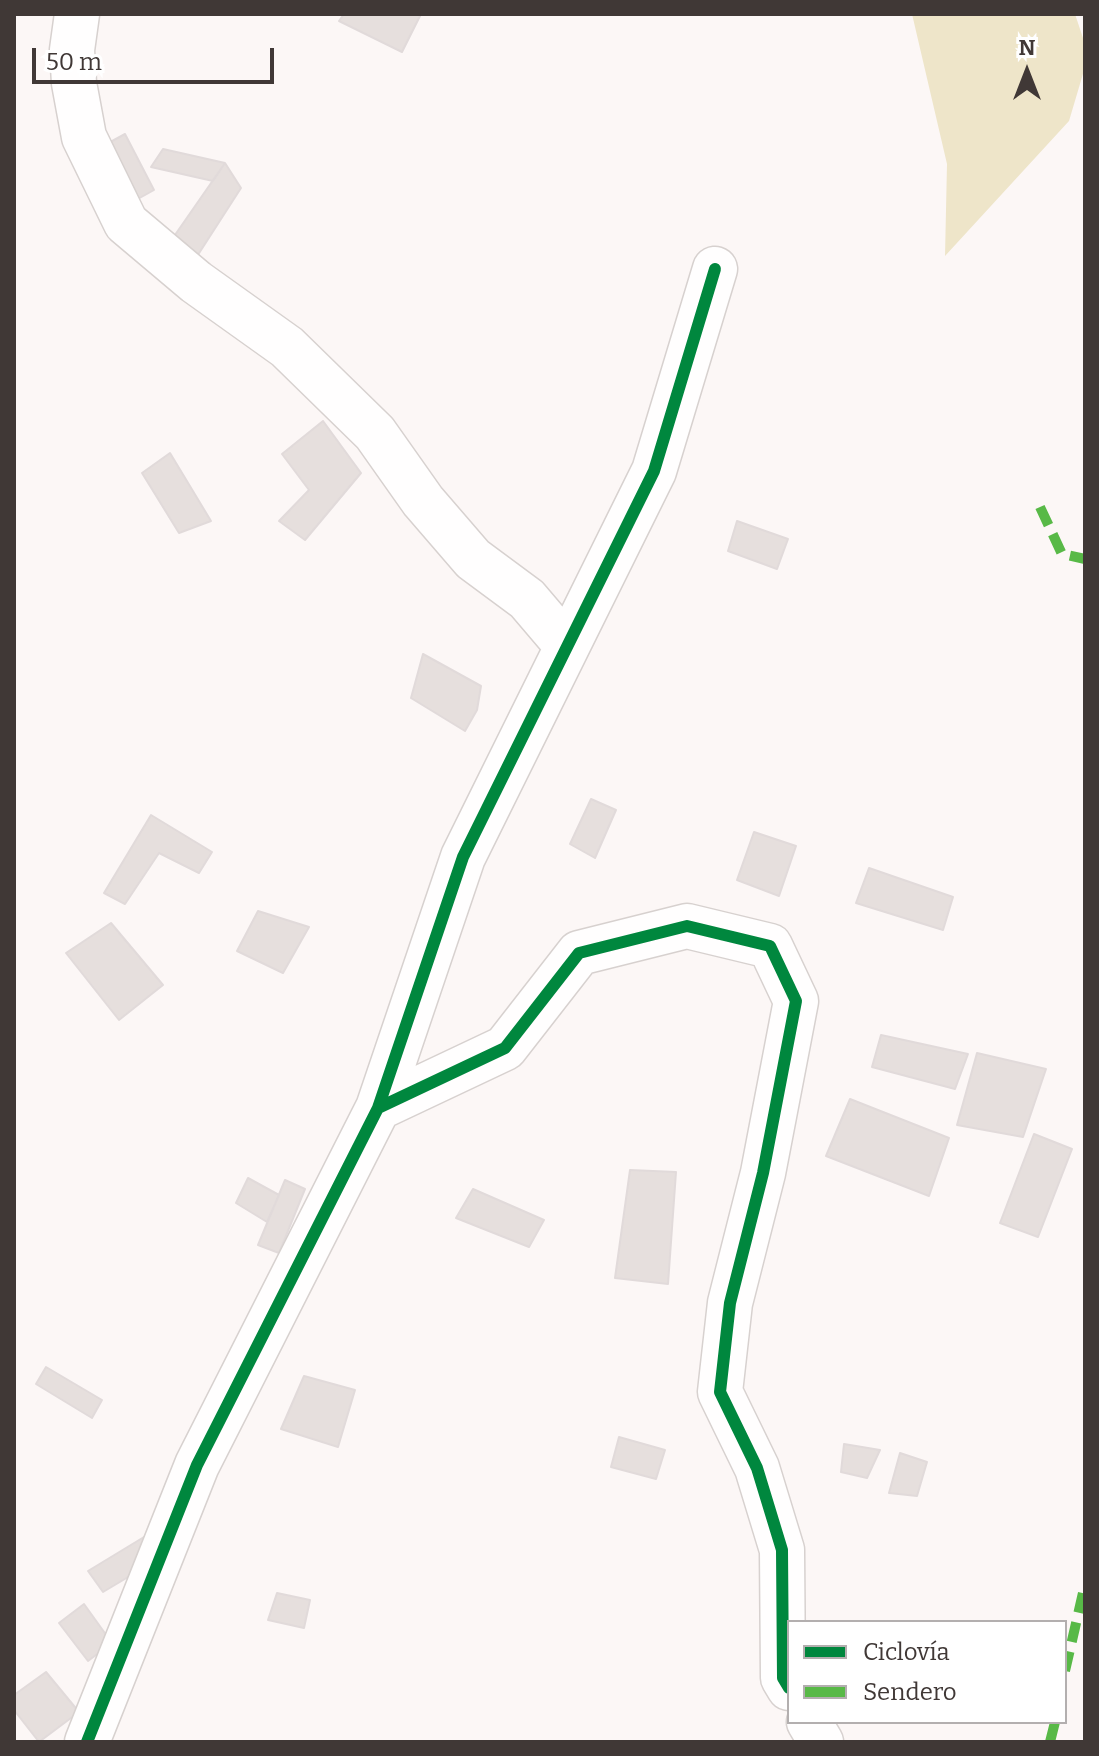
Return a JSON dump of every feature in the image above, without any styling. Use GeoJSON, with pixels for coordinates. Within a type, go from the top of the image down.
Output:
{"type":"FeatureCollection","features":[{"type":"Feature","properties":{"kind":"street"},"geometry":{"type":"LineString","coordinates":[[77,14],[72,50],[74,83],[84,137],[126,223],[196,282],[287,347],[375,433],[423,501],[473,559],[527,599],[567,646]]}},
{"type":"Feature","properties":{"kind":"street"},"geometry":{"type":"LineString","coordinates":[[87,1742],[197,1465],[378,1108],[463,857],[654,471],[715,269]]}},
{"type":"Feature","properties":{"kind":"street"},"geometry":{"type":"LineString","coordinates":[[378,1108],[505,1048],[579,953],[687,926],[770,946],[796,1001],[763,1173],[730,1303],[720,1392],[757,1468],[782,1550],[783,1678],[787,1685]]}},
{"type":"Feature","properties":{"kind":"street"},"geometry":{"type":"LineString","coordinates":[[810,1724],[821,1742]]}},
{"type":"Feature","properties":{"kind":"shaded area"},"geometry":{"type":"Polygon","coordinates":[[[912,14],[1075,14],[1085,44],[1085,67],[1069,121],[945,256],[947,164],[912,14]]]}},
{"type":"Feature","properties":{"kind":"building"},"geometry":{"type":"Polygon","coordinates":[[[344,14],[421,14],[402,52],[339,21],[344,14]]]}},
{"type":"Feature","properties":{"kind":"building"},"geometry":{"type":"Polygon","coordinates":[[[125,134],[154,190],[127,205],[103,146],[125,134]]]}},
{"type":"Feature","properties":{"kind":"building"},"geometry":{"type":"Polygon","coordinates":[[[163,149],[225,163],[213,181],[151,167],[163,149]]]}},
{"type":"Feature","properties":{"kind":"building"},"geometry":{"type":"Polygon","coordinates":[[[225,163],[241,188],[194,261],[168,245],[225,163]]]}},
{"type":"Feature","properties":{"kind":"building"},"geometry":{"type":"Polygon","coordinates":[[[323,421],[361,473],[305,540],[279,521],[309,490],[282,454],[323,421]]]}},
{"type":"Feature","properties":{"kind":"building"},"geometry":{"type":"Polygon","coordinates":[[[170,453],[211,521],[179,533],[142,473],[170,453]]]}},
{"type":"Feature","properties":{"kind":"building"},"geometry":{"type":"Polygon","coordinates":[[[737,521],[788,539],[777,569],[728,551],[737,521]]]}},
{"type":"Feature","properties":{"kind":"building"},"geometry":{"type":"Polygon","coordinates":[[[423,654],[481,686],[477,710],[465,731],[411,698],[423,654]]]}},
{"type":"Feature","properties":{"kind":"building"},"geometry":{"type":"Polygon","coordinates":[[[591,799],[616,810],[595,858],[570,844],[591,799]]]}},
{"type":"Feature","properties":{"kind":"building"},"geometry":{"type":"Polygon","coordinates":[[[151,815],[212,852],[199,873],[159,853],[125,904],[104,893],[151,815]]]}},
{"type":"Feature","properties":{"kind":"building"},"geometry":{"type":"Polygon","coordinates":[[[754,832],[796,846],[779,896],[737,880],[754,832]]]}},
{"type":"Feature","properties":{"kind":"building"},"geometry":{"type":"Polygon","coordinates":[[[869,868],[953,897],[943,930],[856,903],[869,868]]]}},
{"type":"Feature","properties":{"kind":"building"},"geometry":{"type":"Polygon","coordinates":[[[258,911],[309,927],[283,973],[237,951],[258,911]]]}},
{"type":"Feature","properties":{"kind":"building"},"geometry":{"type":"Polygon","coordinates":[[[111,923],[163,985],[119,1020],[66,953],[111,923]]]}},
{"type":"Feature","properties":{"kind":"building"},"geometry":{"type":"Polygon","coordinates":[[[881,1035],[968,1054],[955,1089],[872,1067],[881,1035]]]}},
{"type":"Feature","properties":{"kind":"building"},"geometry":{"type":"Polygon","coordinates":[[[977,1053],[1046,1069],[1023,1137],[957,1125],[977,1053]]]}},
{"type":"Feature","properties":{"kind":"building"},"geometry":{"type":"Polygon","coordinates":[[[850,1099],[949,1138],[929,1196],[826,1156],[850,1099]]]}},
{"type":"Feature","properties":{"kind":"building"},"geometry":{"type":"Polygon","coordinates":[[[1034,1134],[1072,1149],[1038,1237],[1000,1223],[1034,1134]]]}},
{"type":"Feature","properties":{"kind":"building"},"geometry":{"type":"Polygon","coordinates":[[[630,1170],[676,1172],[668,1284],[615,1278],[630,1170]]]}},
{"type":"Feature","properties":{"kind":"building"},"geometry":{"type":"Polygon","coordinates":[[[248,1178],[279,1195],[267,1222],[236,1203],[248,1178]]]}},
{"type":"Feature","properties":{"kind":"building"},"geometry":{"type":"Polygon","coordinates":[[[285,1180],[305,1189],[279,1253],[258,1245],[285,1180]]]}},
{"type":"Feature","properties":{"kind":"building"},"geometry":{"type":"Polygon","coordinates":[[[473,1189],[544,1220],[529,1247],[456,1218],[473,1189]]]}},
{"type":"Feature","properties":{"kind":"building"},"geometry":{"type":"Polygon","coordinates":[[[46,1367],[102,1400],[92,1418],[36,1384],[46,1367]]]}},
{"type":"Feature","properties":{"kind":"building"},"geometry":{"type":"Polygon","coordinates":[[[304,1376],[355,1390],[338,1447],[281,1429],[304,1376]]]}},
{"type":"Feature","properties":{"kind":"building"},"geometry":{"type":"Polygon","coordinates":[[[619,1437],[665,1450],[656,1479],[611,1467],[619,1437]]]}},
{"type":"Feature","properties":{"kind":"building"},"geometry":{"type":"Polygon","coordinates":[[[844,1444],[880,1450],[867,1478],[841,1472],[844,1444]]]}},
{"type":"Feature","properties":{"kind":"building"},"geometry":{"type":"Polygon","coordinates":[[[900,1453],[927,1462],[917,1496],[889,1493],[900,1453]]]}},
{"type":"Feature","properties":{"kind":"building"},"geometry":{"type":"Polygon","coordinates":[[[144,1537],[150,1564],[103,1592],[88,1571],[144,1537]]]}},
{"type":"Feature","properties":{"kind":"building"},"geometry":{"type":"Polygon","coordinates":[[[277,1593],[310,1600],[304,1628],[268,1620],[277,1593]]]}},
{"type":"Feature","properties":{"kind":"building"},"geometry":{"type":"Polygon","coordinates":[[[84,1604],[112,1643],[88,1661],[59,1623],[84,1604]]]}},
{"type":"Feature","properties":{"kind":"building"},"geometry":{"type":"Polygon","coordinates":[[[46,1672],[79,1712],[39,1742],[14,1710],[14,1695],[46,1672]]]}},
{"type":"Feature","properties":{"kind":"marked path"},"geometry":{"type":"LineString","coordinates":[[1040,507],[1062,554],[1085,559]]}},
{"type":"Feature","properties":{"kind":"marked path"},"geometry":{"type":"LineString","coordinates":[[1067,1662],[1085,1584]]}},
{"type":"Feature","properties":{"kind":"marked path"},"geometry":{"type":"LineString","coordinates":[[1050,1742],[1054,1724]]}},
{"type":"Feature","properties":{"kind":"cycle path"},"geometry":{"type":"LineString","coordinates":[[87,1742],[197,1465],[378,1108],[463,857],[654,471],[715,269]]}},
{"type":"Feature","properties":{"kind":"cycle path"},"geometry":{"type":"LineString","coordinates":[[378,1108],[505,1048],[579,953],[687,926],[770,946],[796,1001],[763,1173],[730,1303],[720,1392],[757,1468],[782,1550],[783,1678],[787,1685]]}}]}
